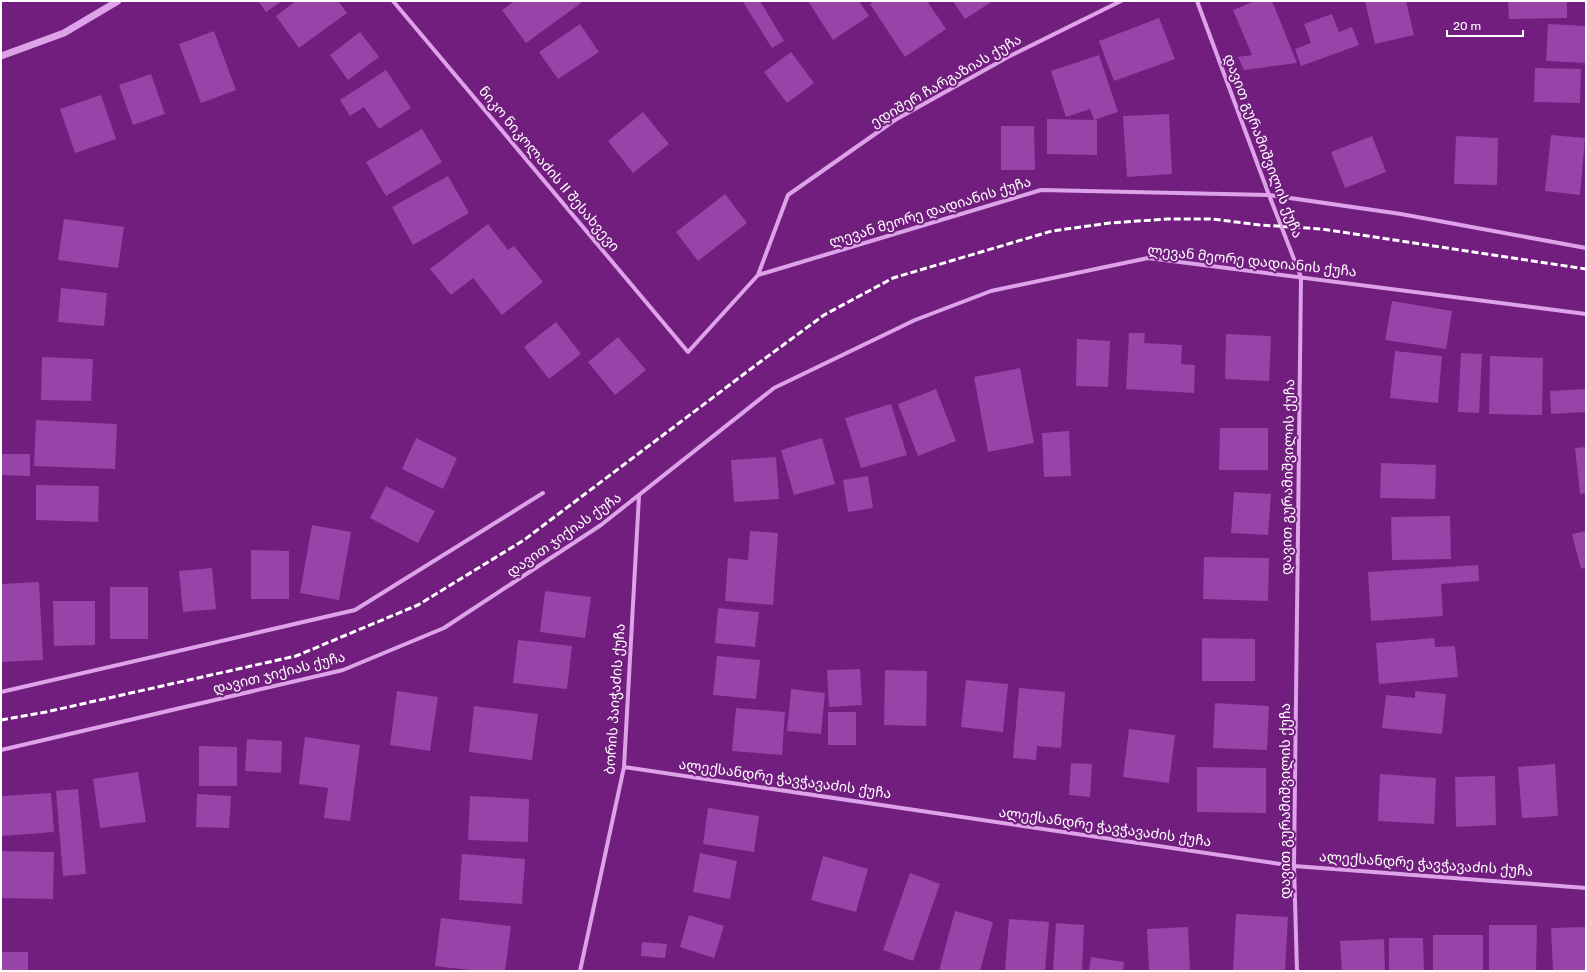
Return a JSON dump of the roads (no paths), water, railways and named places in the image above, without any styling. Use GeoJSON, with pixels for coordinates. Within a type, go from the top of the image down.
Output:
{"type":"FeatureCollection","features":[{"type":"Feature","properties":{"kind":"street"},"geometry":{"type":"LineString","coordinates":[[1,56],[64,33],[118,1]]}},
{"type":"Feature","properties":{"kind":"street","name":"ნიკო ნიკოლაძის II შესახვევი"},"geometry":{"type":"LineString","coordinates":[[393,1],[688,352]]}},
{"type":"Feature","properties":{"kind":"street","name":"ედიშერ ჩარგაზიას ქუჩა"},"geometry":{"type":"LineString","coordinates":[[688,352],[758,275],[788,195],[895,120],[1008,57],[1121,1]]}},
{"type":"Feature","properties":{"kind":"street","name":"დავით გურამიშვილის ქუჩა"},"geometry":{"type":"LineString","coordinates":[[1198,1],[1269,195],[1301,277],[1294,866],[1297,971]]}},
{"type":"Feature","properties":{"kind":"street","name":"ლევან მეორე დადიანის ქუჩა"},"geometry":{"type":"LineString","coordinates":[[758,275],[1040,190],[1269,195],[1401,214],[1586,248]]}},
{"type":"Feature","properties":{"kind":"street","name":"ლევან მეორე დადიანის ქუჩა"},"geometry":{"type":"LineString","coordinates":[[639,496],[774,388],[915,320],[991,291],[1148,258],[1586,314]]}},
{"type":"Feature","properties":{"kind":"street"},"geometry":{"type":"LineString","coordinates":[[1,692],[355,610],[543,493]]}},
{"type":"Feature","properties":{"kind":"street","name":"დავით ჯიქიას ქუჩა"},"geometry":{"type":"LineString","coordinates":[[1,750],[342,670],[444,628],[602,525],[639,496]]}},
{"type":"Feature","properties":{"kind":"street","name":"ბორის პაიჭაძის ქუჩა"},"geometry":{"type":"LineString","coordinates":[[580,971],[624,767],[639,496]]}},
{"type":"Feature","properties":{"kind":"street","name":"ალექსანდრე ჭავჭავაძის ქუჩა"},"geometry":{"type":"LineString","coordinates":[[624,767],[1294,866],[1586,888]]}},
{"type":"Feature","properties":{"kind":"railway"},"geometry":{"type":"LineString","coordinates":[[1,720],[46,712],[296,656],[418,605],[524,540],[824,315],[893,278],[1052,231],[1110,223],[1167,219],[1212,219],[1260,225],[1322,229],[1586,269]]}}]}
